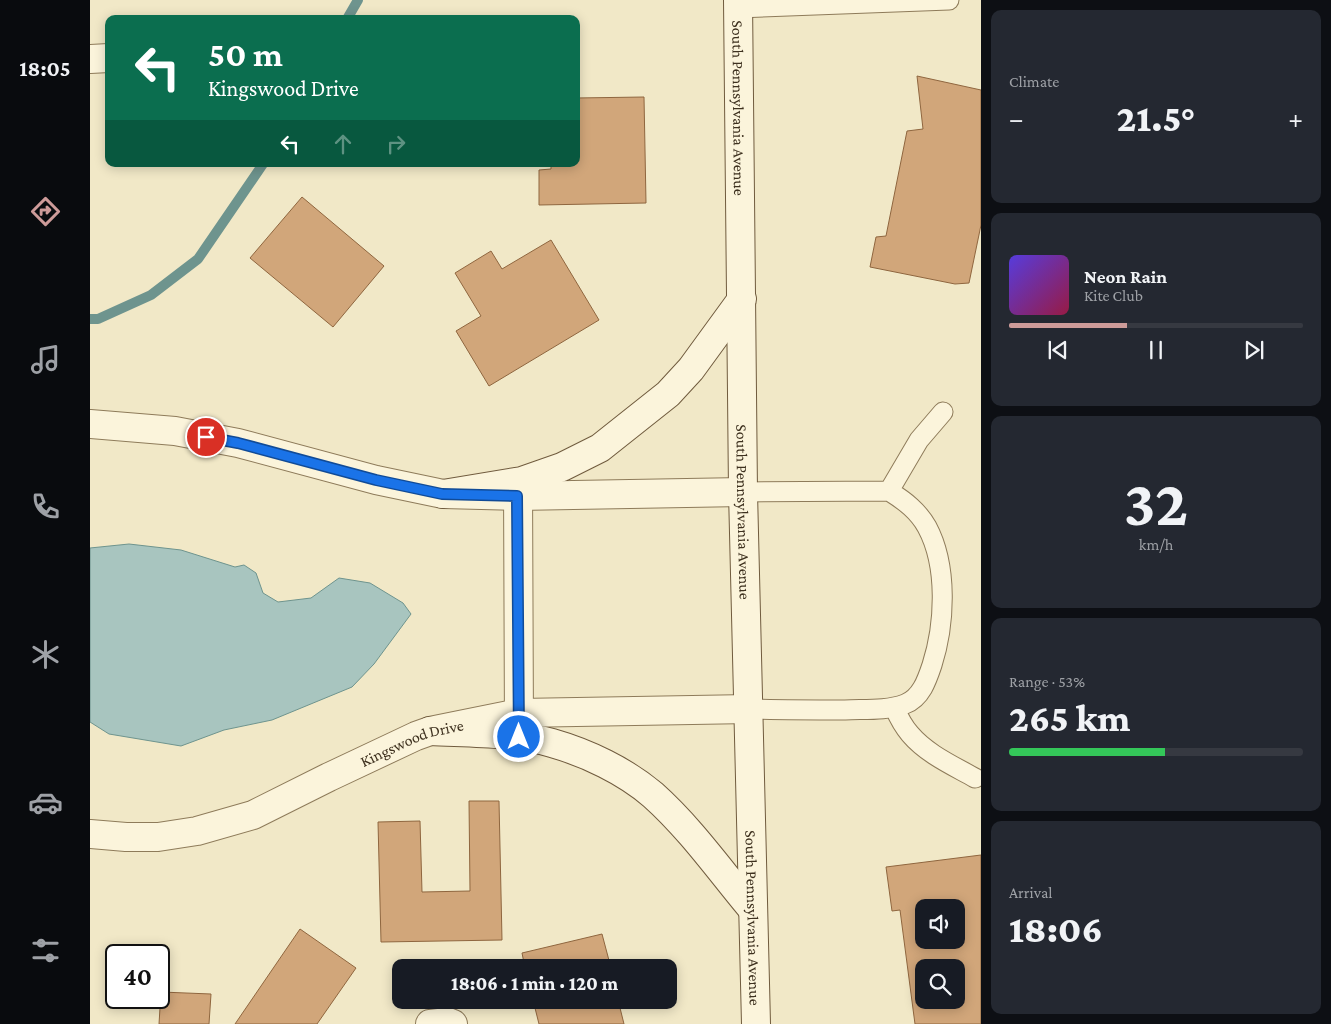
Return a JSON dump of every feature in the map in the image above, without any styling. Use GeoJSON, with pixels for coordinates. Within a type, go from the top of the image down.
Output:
{"type":"FeatureCollection","features":[{"type":"Feature","properties":{"kind":"main road","name":"South Pennsylvania Avenue"},"geometry":{"type":"LineString","coordinates":[[738,4],[743,492],[750,709],[756,1024]]}},
{"type":"Feature","properties":{"kind":"main road"},"geometry":{"type":"LineString","coordinates":[[90,59],[105,58]]}},
{"type":"Feature","properties":{"kind":"main road"},"geometry":{"type":"LineString","coordinates":[[518,489],[600,448],[626,430],[668,394],[691,369],[742,299]]}},
{"type":"Feature","properties":{"kind":"main road"},"geometry":{"type":"LineString","coordinates":[[90,424],[175,431],[238,443],[376,480],[442,494],[518,489],[743,492]]}},
{"type":"Feature","properties":{"kind":"main road"},"geometry":{"type":"LineString","coordinates":[[518,489],[519,725]]}},
{"type":"Feature","properties":{"kind":"main road"},"geometry":{"type":"LineString","coordinates":[[519,725],[750,709]]}},
{"type":"Feature","properties":{"kind":"main road"},"geometry":{"type":"LineString","coordinates":[[519,725],[551,743],[589,756],[622,773],[645,790],[684,828],[754,910]]}},
{"type":"Feature","properties":{"kind":"main road","name":"Kingswood Drive"},"geometry":{"type":"LineString","coordinates":[[90,834],[158,837],[197,831],[253,815],[387,749],[430,731],[519,725]]}},
{"type":"Feature","properties":{"kind":"main road"},"geometry":{"type":"LineString","coordinates":[[430,1024],[448,1022],[453,1024]]}},
{"type":"Feature","properties":{"kind":"lane"},"geometry":{"type":"LineString","coordinates":[[738,4],[949,0]]}},
{"type":"Feature","properties":{"kind":"lane"},"geometry":{"type":"LineString","coordinates":[[889,491],[920,440],[943,412]]}},
{"type":"Feature","properties":{"kind":"lane"},"geometry":{"type":"LineString","coordinates":[[743,492],[889,491],[916,511],[927,528],[935,548],[940,570],[942,609],[940,629],[929,675],[920,692],[914,699],[905,704],[876,709],[750,709]]}},
{"type":"Feature","properties":{"kind":"lane"},"geometry":{"type":"LineString","coordinates":[[894,707],[910,734],[923,747],[975,778]]}},
{"type":"Feature","properties":{"kind":"water"},"geometry":{"type":"Polygon","coordinates":[[[129,544],[181,550],[235,567],[244,565],[256,573],[263,593],[278,602],[311,598],[339,578],[370,583],[403,603],[411,614],[374,664],[352,687],[272,720],[224,730],[181,746],[109,734],[90,722],[90,548],[129,544]]]}},
{"type":"Feature","properties":{"kind":"building"},"geometry":{"type":"Polygon","coordinates":[[[917,76],[981,90],[981,225],[969,283],[955,284],[870,267],[876,237],[886,236],[907,131],[923,129],[917,76]]]}},
{"type":"Feature","properties":{"kind":"building"},"geometry":{"type":"Polygon","coordinates":[[[644,97],[646,203],[539,205],[539,170],[551,169],[551,167],[580,167],[580,98],[644,97]]]}},
{"type":"Feature","properties":{"kind":"building"},"geometry":{"type":"Polygon","coordinates":[[[302,197],[384,266],[333,327],[250,258],[302,197]]]}},
{"type":"Feature","properties":{"kind":"building"},"geometry":{"type":"Polygon","coordinates":[[[551,240],[599,320],[489,386],[456,331],[481,316],[455,273],[491,251],[502,269],[551,240]]]}},
{"type":"Feature","properties":{"kind":"building"},"geometry":{"type":"Polygon","coordinates":[[[469,801],[499,801],[502,940],[381,942],[378,822],[420,821],[422,892],[470,891],[469,801]]]}},
{"type":"Feature","properties":{"kind":"building"},"geometry":{"type":"Polygon","coordinates":[[[981,855],[981,1024],[915,1024],[900,910],[892,911],[886,867],[981,855]]]}},
{"type":"Feature","properties":{"kind":"building"},"geometry":{"type":"Polygon","coordinates":[[[300,929],[356,968],[317,1024],[235,1024],[300,929]]]}},
{"type":"Feature","properties":{"kind":"building"},"geometry":{"type":"Polygon","coordinates":[[[602,934],[609,959],[523,959],[522,953],[602,934]]]}},
{"type":"Feature","properties":{"kind":"building"},"geometry":{"type":"Polygon","coordinates":[[[170,992],[211,994],[209,1024],[159,1024],[160,1009],[170,1009],[170,992]]]}},
{"type":"Feature","properties":{"kind":"building"},"geometry":{"type":"Polygon","coordinates":[[[535,1009],[620,1009],[624,1024],[539,1024],[535,1009]]]}},
{"type":"Feature","properties":{"kind":"waterway"},"geometry":{"type":"LineString","coordinates":[[349,15],[358,0]]}},
{"type":"Feature","properties":{"kind":"waterway"},"geometry":{"type":"LineString","coordinates":[[90,319],[98,319],[151,295],[198,259],[261,167]]}},
{"type":"Feature","properties":{"kind":"route"},"geometry":{"type":"LineString","coordinates":[[206,437],[310,461],[376,480],[442,494],[517,496],[519,737]]}}]}
